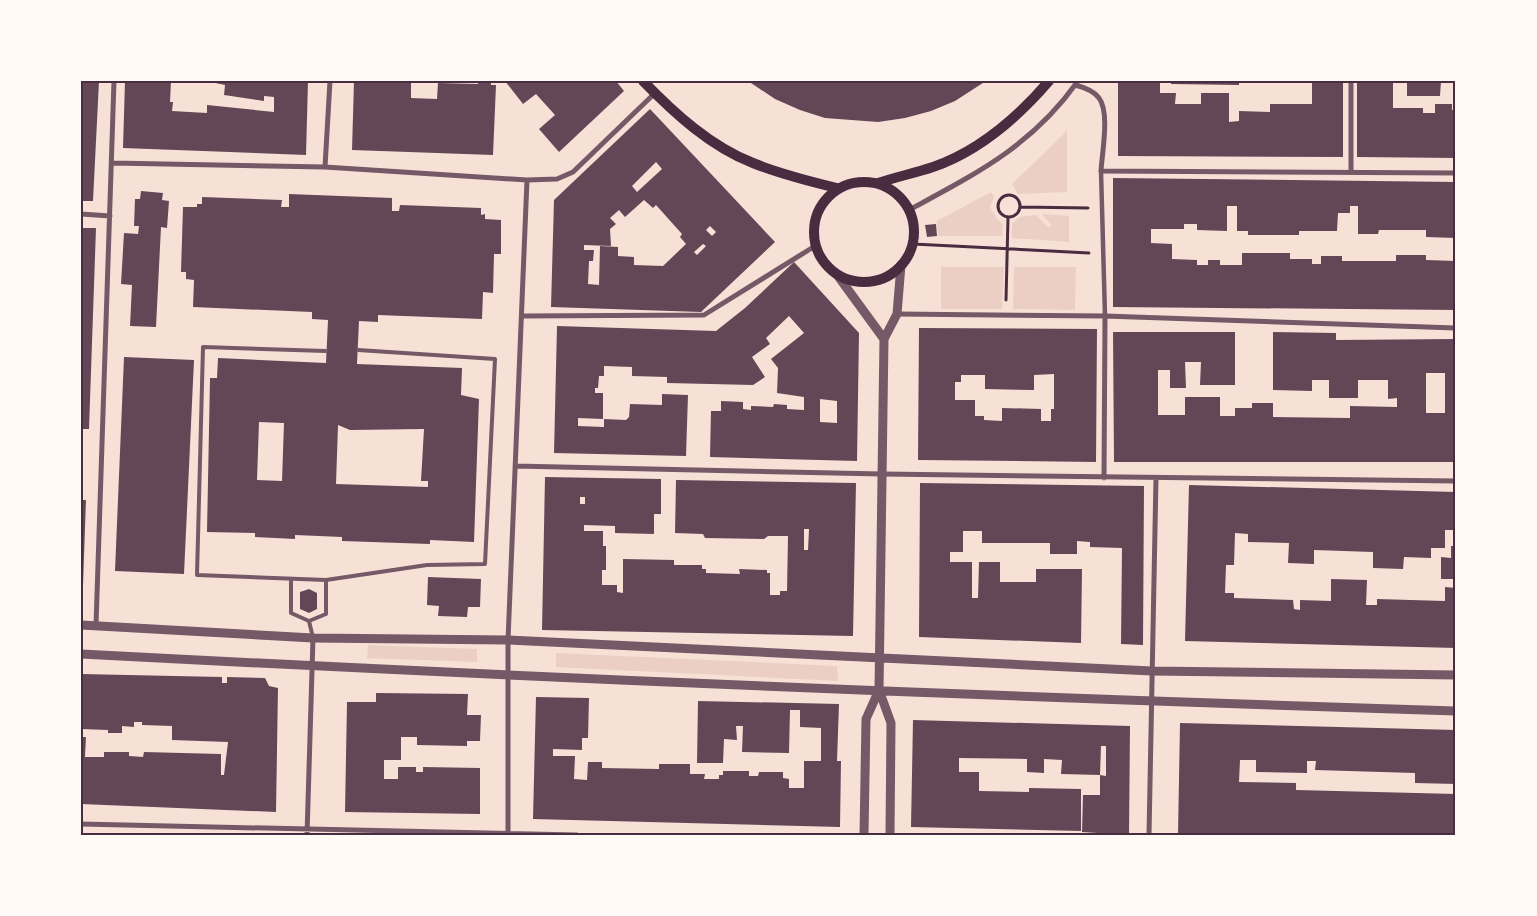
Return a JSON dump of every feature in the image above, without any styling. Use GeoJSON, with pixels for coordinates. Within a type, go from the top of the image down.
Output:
{"type":"FeatureCollection","features":[{"type":"Feature","properties":{"kind":"main road"},"geometry":{"type":"LineString","coordinates":[[643,81],[693,127],[733,154],[782,174],[837,188]]}},
{"type":"Feature","properties":{"kind":"main road"},"geometry":{"type":"LineString","coordinates":[[878,183],[894,191],[910,210],[913,221],[913,244],[902,265],[890,275],[876,281],[861,282],[838,276],[822,260],[815,246],[813,230],[816,214],[824,200],[837,188],[851,182],[878,183],[934,167],[958,156],[1008,123],[1049,81]]}},
{"type":"Feature","properties":{"kind":"street"},"geometry":{"type":"LineString","coordinates":[[96,625],[114,81]]}},
{"type":"Feature","properties":{"kind":"street"},"geometry":{"type":"LineString","coordinates":[[325,167],[330,81]]}},
{"type":"Feature","properties":{"kind":"street"},"geometry":{"type":"LineString","coordinates":[[1351,81],[1351,171]]}},
{"type":"Feature","properties":{"kind":"street"},"geometry":{"type":"LineString","coordinates":[[910,210],[969,178],[1023,142],[1044,122],[1076,83],[1099,98],[1105,113],[1101,171],[1105,316],[1104,478]]}},
{"type":"Feature","properties":{"kind":"street"},"geometry":{"type":"LineString","coordinates":[[112,163],[325,167],[526,180],[557,179],[573,172],[655,94]]}},
{"type":"Feature","properties":{"kind":"street"},"geometry":{"type":"LineString","coordinates":[[1101,171],[1456,173]]}},
{"type":"Feature","properties":{"kind":"street"},"geometry":{"type":"LineString","coordinates":[[508,834],[508,640],[526,180]]}},
{"type":"Feature","properties":{"kind":"street"},"geometry":{"type":"LineString","coordinates":[[81,214],[110,216]]}},
{"type":"Feature","properties":{"kind":"street"},"geometry":{"type":"LineString","coordinates":[[522,316],[704,315],[815,246]]}},
{"type":"Feature","properties":{"kind":"street"},"geometry":{"type":"LineString","coordinates":[[890,835],[890,723],[879,690],[884,339],[897,314],[902,265]]}},
{"type":"Feature","properties":{"kind":"street"},"geometry":{"type":"LineString","coordinates":[[838,276],[884,339]]}},
{"type":"Feature","properties":{"kind":"street"},"geometry":{"type":"LineString","coordinates":[[897,314],[1105,316],[1456,328]]}},
{"type":"Feature","properties":{"kind":"street"},"geometry":{"type":"LineString","coordinates":[[514,466],[1104,478],[1456,481]]}},
{"type":"Feature","properties":{"kind":"street"},"geometry":{"type":"LineString","coordinates":[[1149,835],[1156,478]]}},
{"type":"Feature","properties":{"kind":"street"},"geometry":{"type":"LineString","coordinates":[[81,625],[313,638],[508,640],[1152,671],[1456,675]]}},
{"type":"Feature","properties":{"kind":"street"},"geometry":{"type":"LineString","coordinates":[[307,832],[313,638]]}},
{"type":"Feature","properties":{"kind":"street"},"geometry":{"type":"LineString","coordinates":[[81,654],[508,675],[1151,702],[1456,711]]}},
{"type":"Feature","properties":{"kind":"street"},"geometry":{"type":"LineString","coordinates":[[864,835],[866,719],[879,690]]}},
{"type":"Feature","properties":{"kind":"street"},"geometry":{"type":"LineString","coordinates":[[81,824],[307,832],[576,835]]}},
{"type":"Feature","properties":{"kind":"lane"},"geometry":{"type":"LineString","coordinates":[[326,350],[203,347],[197,575],[326,580],[427,565],[485,564],[495,359],[358,350]]}},
{"type":"Feature","properties":{"kind":"lane"},"geometry":{"type":"LineString","coordinates":[[291,580],[291,613],[309,621],[326,614],[326,580]]}},
{"type":"Feature","properties":{"kind":"lane"},"geometry":{"type":"LineString","coordinates":[[309,621],[313,638]]}},
{"type":"Feature","properties":{"kind":"path"},"geometry":{"type":"LineString","coordinates":[[1005,196],[1016,197],[1020,201],[1021,208],[1019,213],[1008,218],[1002,216],[999,210],[1000,199],[1005,196]]}},
{"type":"Feature","properties":{"kind":"path"},"geometry":{"type":"LineString","coordinates":[[1021,208],[1102,208]]}},
{"type":"Feature","properties":{"kind":"path"},"geometry":{"type":"LineString","coordinates":[[1006,316],[1008,218]]}},
{"type":"Feature","properties":{"kind":"path"},"geometry":{"type":"LineString","coordinates":[[913,244],[1104,254]]}},
{"type":"Feature","properties":{"kind":"shaded area"},"geometry":{"type":"Polygon","coordinates":[[[1067,131],[1067,192],[1018,194],[1012,184],[1067,131]]]}},
{"type":"Feature","properties":{"kind":"shaded area"},"geometry":{"type":"Polygon","coordinates":[[[991,192],[994,197],[990,207],[997,219],[1003,224],[1002,236],[938,236],[937,221],[991,192]]]}},
{"type":"Feature","properties":{"kind":"shaded area"},"geometry":{"type":"Polygon","coordinates":[[[1042,214],[1069,216],[1069,242],[1012,238],[1012,224],[1019,217],[1036,215],[1048,227],[1052,226],[1042,214]]]}},
{"type":"Feature","properties":{"kind":"shaded area"},"geometry":{"type":"Polygon","coordinates":[[[941,267],[1004,267],[1002,309],[941,309],[941,267]]]}},
{"type":"Feature","properties":{"kind":"shaded area"},"geometry":{"type":"Polygon","coordinates":[[[1014,267],[1076,267],[1075,310],[1013,309],[1014,267]]]}},
{"type":"Feature","properties":{"kind":"shaded area"},"geometry":{"type":"Polygon","coordinates":[[[368,645],[477,649],[477,662],[367,658],[368,645]]]}},
{"type":"Feature","properties":{"kind":"shaded area"},"geometry":{"type":"Polygon","coordinates":[[[556,653],[837,666],[838,681],[556,667],[556,653]]]}},
{"type":"Feature","properties":{"kind":"building"},"geometry":{"type":"Polygon","coordinates":[[[81,81],[99,81],[93,201],[81,201],[81,81]]]}},
{"type":"Feature","properties":{"kind":"building"},"geometry":{"type":"Polygon","coordinates":[[[125,81],[171,81],[170,102],[173,102],[172,111],[207,113],[207,105],[274,112],[274,97],[264,96],[264,101],[224,95],[225,85],[206,81],[308,81],[306,155],[123,148],[125,81]]]}},
{"type":"Feature","properties":{"kind":"building"},"geometry":{"type":"Polygon","coordinates":[[[354,81],[411,81],[411,98],[437,99],[438,83],[478,84],[478,81],[491,81],[491,85],[496,85],[493,155],[352,150],[354,81]]]}},
{"type":"Feature","properties":{"kind":"building"},"geometry":{"type":"Polygon","coordinates":[[[505,81],[616,81],[624,91],[559,152],[539,129],[555,115],[536,94],[523,104],[505,81]]]}},
{"type":"Feature","properties":{"kind":"building"},"geometry":{"type":"Polygon","coordinates":[[[748,81],[986,81],[955,101],[931,111],[905,118],[878,122],[825,118],[775,99],[748,81]]]}},
{"type":"Feature","properties":{"kind":"building"},"geometry":{"type":"Polygon","coordinates":[[[1118,81],[1160,82],[1160,93],[1176,93],[1175,104],[1201,104],[1201,93],[1229,93],[1229,122],[1239,121],[1239,111],[1270,112],[1270,104],[1312,104],[1312,81],[1343,81],[1343,157],[1118,156],[1118,81]]]}},
{"type":"Feature","properties":{"kind":"building"},"geometry":{"type":"Polygon","coordinates":[[[1171,81],[1239,81],[1239,85],[1171,84],[1171,81]]]}},
{"type":"Feature","properties":{"kind":"building"},"geometry":{"type":"Polygon","coordinates":[[[1357,81],[1393,81],[1393,108],[1423,108],[1423,113],[1435,113],[1435,104],[1452,104],[1452,110],[1456,110],[1456,158],[1357,157],[1357,81]]]}},
{"type":"Feature","properties":{"kind":"building"},"geometry":{"type":"Polygon","coordinates":[[[1407,81],[1441,81],[1440,96],[1407,96],[1407,81]]]}},
{"type":"Feature","properties":{"kind":"building"},"geometry":{"type":"Polygon","coordinates":[[[650,109],[775,242],[701,312],[551,307],[554,200],[650,109]],[[656,162],[632,186],[637,192],[662,169],[656,162]],[[644,200],[625,217],[619,210],[610,218],[616,224],[610,229],[611,246],[584,245],[584,250],[594,250],[593,261],[589,261],[588,284],[599,285],[600,246],[618,247],[618,256],[634,257],[634,265],[663,266],[686,244],[680,237],[682,234],[656,205],[653,208],[644,200]],[[710,226],[706,230],[712,236],[716,232],[710,226]],[[703,244],[694,252],[697,255],[706,246],[703,244]]]}},
{"type":"Feature","properties":{"kind":"building"},"geometry":{"type":"Polygon","coordinates":[[[1113,178],[1456,182],[1456,238],[1426,237],[1426,230],[1379,230],[1378,234],[1358,234],[1358,206],[1350,206],[1350,213],[1338,213],[1337,231],[1299,231],[1299,235],[1248,235],[1248,231],[1237,231],[1237,206],[1227,206],[1227,231],[1197,230],[1197,224],[1184,224],[1184,229],[1151,229],[1151,243],[1172,244],[1172,259],[1197,260],[1197,265],[1208,265],[1208,260],[1220,260],[1220,265],[1242,265],[1242,253],[1290,253],[1290,259],[1312,259],[1312,264],[1321,264],[1321,256],[1342,256],[1342,261],[1396,261],[1396,255],[1426,255],[1426,260],[1456,261],[1456,310],[1113,307],[1113,178]]]}},
{"type":"Feature","properties":{"kind":"building"},"geometry":{"type":"Polygon","coordinates":[[[141,191],[163,193],[162,200],[169,201],[167,228],[161,227],[156,327],[130,326],[132,285],[121,284],[124,233],[138,234],[139,226],[134,226],[135,199],[140,199],[141,191]]]}},
{"type":"Feature","properties":{"kind":"building"},"geometry":{"type":"Polygon","coordinates":[[[289,194],[392,198],[392,211],[399,211],[400,205],[481,208],[481,215],[485,214],[485,219],[501,220],[501,254],[494,254],[493,293],[483,292],[482,319],[378,315],[378,322],[359,321],[357,364],[462,368],[461,395],[479,399],[474,542],[430,540],[430,544],[342,541],[342,537],[295,535],[295,539],[255,537],[255,533],[207,532],[210,378],[217,378],[218,358],[326,363],[328,320],[312,319],[312,312],[193,307],[194,280],[186,279],[186,272],[181,272],[183,207],[197,207],[197,204],[202,204],[202,197],[282,200],[281,207],[289,207],[289,194]],[[259,422],[257,480],[282,481],[284,423],[259,422]],[[338,425],[336,484],[428,487],[428,481],[421,481],[424,429],[350,430],[338,425]]]}},
{"type":"Feature","properties":{"kind":"building"},"geometry":{"type":"Polygon","coordinates":[[[936,224],[937,236],[927,237],[925,225],[936,224]]]}},
{"type":"Feature","properties":{"kind":"building"},"geometry":{"type":"Polygon","coordinates":[[[81,228],[96,228],[89,429],[81,429],[81,228]]]}},
{"type":"Feature","properties":{"kind":"building"},"geometry":{"type":"Polygon","coordinates":[[[794,262],[859,333],[857,461],[710,457],[711,411],[721,411],[721,401],[743,402],[743,409],[751,410],[751,406],[773,407],[774,404],[787,405],[787,409],[804,410],[804,397],[777,393],[778,368],[771,359],[804,333],[789,316],[766,338],[770,344],[752,357],[765,377],[753,385],[667,383],[667,377],[632,376],[632,367],[604,366],[604,376],[599,376],[598,388],[595,388],[595,393],[603,393],[603,419],[578,418],[578,426],[604,427],[604,419],[626,420],[629,417],[630,404],[662,405],[662,394],[688,395],[686,456],[554,453],[557,326],[716,331],[745,308],[794,262]],[[820,399],[820,422],[837,423],[837,401],[820,399]]]}},
{"type":"Feature","properties":{"kind":"building"},"geometry":{"type":"Polygon","coordinates":[[[919,328],[1097,329],[1096,462],[918,460],[919,328]],[[1054,374],[1034,375],[1034,390],[985,389],[985,375],[961,375],[961,382],[955,382],[955,400],[975,400],[975,416],[984,416],[984,420],[1002,421],[1002,408],[1041,409],[1041,421],[1051,421],[1051,409],[1054,409],[1054,374]]]}},
{"type":"Feature","properties":{"kind":"building"},"geometry":{"type":"Polygon","coordinates":[[[1113,332],[1235,332],[1235,385],[1200,385],[1201,362],[1185,362],[1186,388],[1170,388],[1170,370],[1158,370],[1158,415],[1185,415],[1185,397],[1220,397],[1220,416],[1235,416],[1235,408],[1252,408],[1252,403],[1273,403],[1273,417],[1350,418],[1350,406],[1397,407],[1397,398],[1388,399],[1388,380],[1358,380],[1358,398],[1329,398],[1329,380],[1312,380],[1312,391],[1273,390],[1273,332],[1336,333],[1336,340],[1456,339],[1456,462],[1114,462],[1113,332]],[[1426,373],[1426,413],[1445,413],[1445,373],[1426,373]]]}},
{"type":"Feature","properties":{"kind":"building"},"geometry":{"type":"Polygon","coordinates":[[[124,357],[194,360],[184,574],[115,571],[124,357]]]}},
{"type":"Feature","properties":{"kind":"building"},"geometry":{"type":"Polygon","coordinates":[[[545,477],[661,479],[661,514],[654,514],[654,534],[615,533],[615,526],[584,525],[584,531],[603,531],[603,546],[606,546],[606,570],[602,570],[602,585],[617,585],[617,592],[623,593],[623,559],[674,560],[674,565],[702,565],[702,569],[706,569],[706,573],[740,574],[739,569],[767,570],[767,573],[770,573],[770,595],[780,595],[780,591],[787,591],[788,536],[768,536],[764,539],[705,538],[703,534],[675,533],[676,480],[856,483],[853,636],[542,630],[545,477]],[[580,497],[580,504],[585,504],[585,497],[580,497]],[[804,529],[804,550],[808,550],[809,529],[804,529]]]}},
{"type":"Feature","properties":{"kind":"building"},"geometry":{"type":"Polygon","coordinates":[[[920,483],[1144,486],[1143,645],[1121,644],[1122,548],[1090,547],[1090,542],[1077,541],[1077,554],[1050,554],[1050,543],[982,543],[982,531],[963,531],[963,552],[950,552],[950,562],[972,562],[972,598],[978,598],[979,562],[1000,562],[1000,582],[1036,582],[1036,569],[1082,569],[1081,643],[919,637],[920,483]]]}},
{"type":"Feature","properties":{"kind":"building"},"geometry":{"type":"Polygon","coordinates":[[[1189,485],[1456,492],[1456,530],[1445,530],[1445,548],[1431,548],[1431,558],[1404,557],[1403,569],[1373,568],[1373,552],[1314,550],[1314,564],[1288,563],[1289,543],[1248,542],[1248,534],[1235,533],[1234,565],[1226,565],[1225,593],[1234,593],[1234,598],[1293,600],[1294,609],[1300,610],[1300,600],[1331,601],[1331,579],[1367,580],[1366,605],[1377,605],[1377,599],[1445,601],[1445,587],[1456,588],[1456,648],[1185,641],[1189,485]]]}},
{"type":"Feature","properties":{"kind":"building"},"geometry":{"type":"Polygon","coordinates":[[[81,500],[86,500],[83,585],[81,585],[81,500]]]}},
{"type":"Feature","properties":{"kind":"building"},"geometry":{"type":"Polygon","coordinates":[[[1451,546],[1456,546],[1456,579],[1441,579],[1441,557],[1451,558],[1451,546]]]}},
{"type":"Feature","properties":{"kind":"building"},"geometry":{"type":"Polygon","coordinates":[[[428,577],[481,579],[480,607],[468,607],[467,617],[438,616],[439,606],[427,605],[428,577]]]}},
{"type":"Feature","properties":{"kind":"building"},"geometry":{"type":"Polygon","coordinates":[[[309,589],[317,593],[317,609],[309,613],[300,609],[300,592],[309,589]]]}},
{"type":"Feature","properties":{"kind":"building"},"geometry":{"type":"Polygon","coordinates":[[[81,674],[222,677],[222,683],[227,683],[227,677],[265,678],[269,686],[278,688],[276,812],[81,804],[81,737],[86,737],[85,757],[104,757],[104,752],[129,752],[129,756],[143,757],[144,752],[221,754],[221,775],[224,775],[228,742],[172,740],[172,726],[142,725],[142,722],[134,722],[134,727],[122,726],[122,733],[108,733],[108,730],[81,729],[81,674]]]}},
{"type":"Feature","properties":{"kind":"building"},"geometry":{"type":"Polygon","coordinates":[[[376,693],[468,694],[467,715],[481,715],[480,741],[467,741],[467,746],[417,745],[417,737],[401,737],[401,760],[384,760],[384,779],[398,779],[398,767],[416,767],[416,772],[423,772],[423,767],[480,768],[480,814],[345,812],[347,702],[376,702],[376,693]]]}},
{"type":"Feature","properties":{"kind":"building"},"geometry":{"type":"Polygon","coordinates":[[[536,697],[589,698],[588,738],[582,738],[582,750],[553,749],[553,756],[575,756],[574,779],[587,780],[588,762],[602,762],[602,768],[659,769],[659,764],[690,764],[690,774],[705,774],[704,779],[719,779],[719,775],[723,775],[723,771],[749,771],[749,776],[758,776],[759,772],[783,772],[783,778],[789,779],[789,788],[804,788],[804,761],[821,761],[821,728],[800,727],[800,710],[790,710],[789,753],[742,752],[743,726],[736,726],[737,740],[724,739],[723,763],[697,763],[698,701],[839,704],[837,761],[841,761],[840,827],[533,819],[536,697]]]}},
{"type":"Feature","properties":{"kind":"building"},"geometry":{"type":"Polygon","coordinates":[[[913,720],[1130,726],[1129,835],[1082,832],[1083,795],[1100,795],[1100,775],[1061,774],[1062,760],[1044,759],[1044,773],[1027,772],[1027,759],[959,758],[959,772],[979,772],[979,791],[1029,792],[1029,788],[1081,789],[1081,831],[911,827],[913,720]],[[1101,746],[1100,775],[1106,776],[1106,746],[1101,746]]]}},
{"type":"Feature","properties":{"kind":"building"},"geometry":{"type":"Polygon","coordinates":[[[1180,723],[1456,730],[1456,784],[1415,783],[1415,773],[1315,770],[1316,761],[1307,761],[1307,773],[1256,772],[1256,760],[1240,760],[1239,782],[1296,783],[1296,790],[1456,794],[1456,835],[1178,835],[1180,723]]]}}]}
